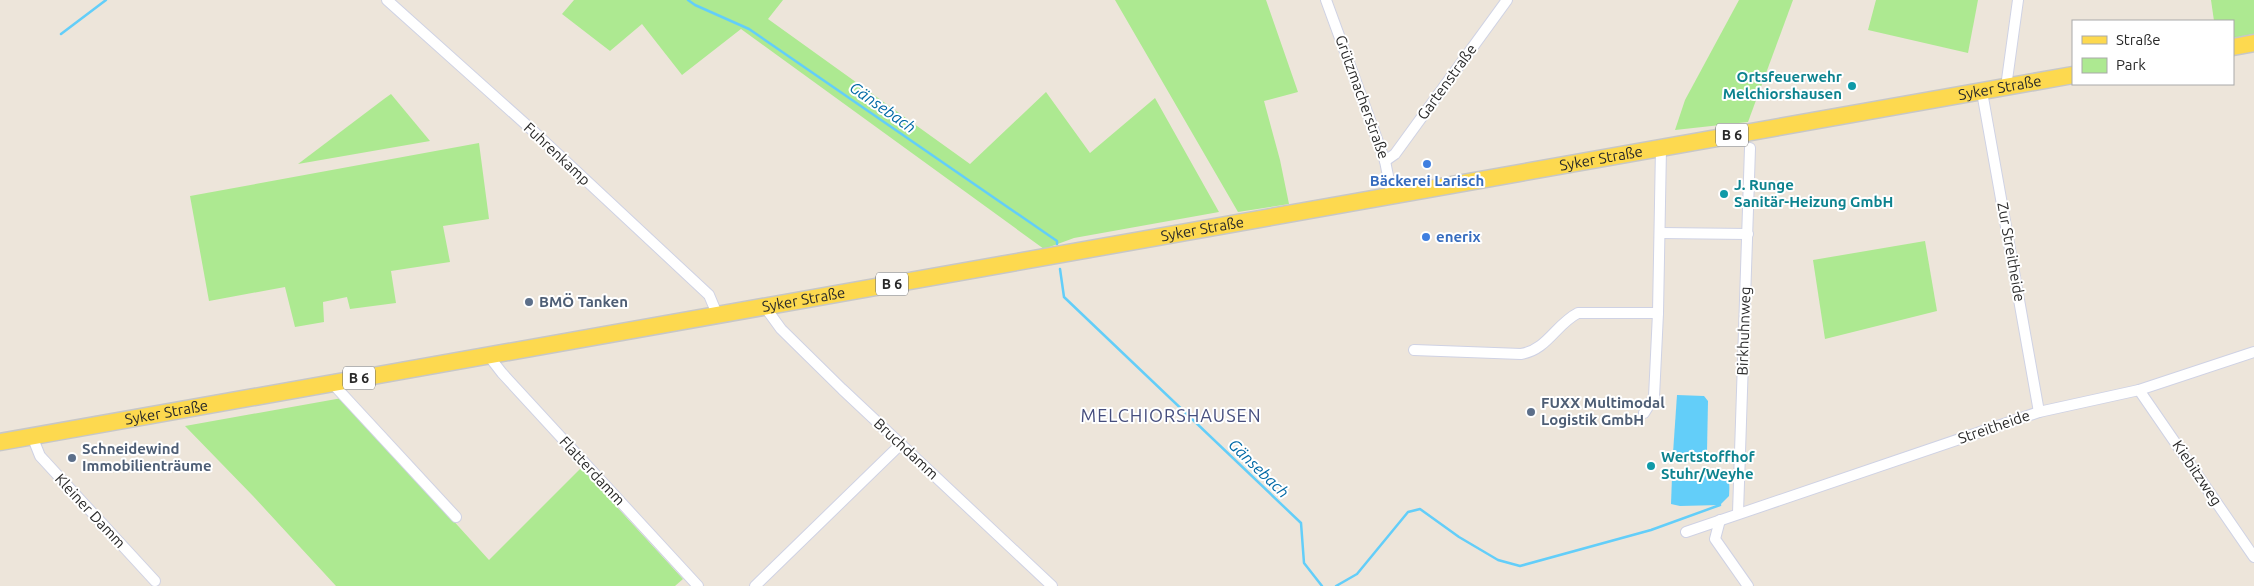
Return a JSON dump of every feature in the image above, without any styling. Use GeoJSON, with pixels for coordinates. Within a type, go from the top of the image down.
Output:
{"type":"FeatureCollection","features":[{"type":"Feature","properties":{"kind":"main road"},"geometry":{"type":"LineString","coordinates":[[2234,47],[2254,43]]}},
{"type":"Feature","properties":{"kind":"main road","name":"Syker Straße"},"geometry":{"type":"LineString","coordinates":[[0,442],[2072,75]]}},
{"type":"Feature","properties":{"kind":"street","name":"Fuhrenkamp"},"geometry":{"type":"LineString","coordinates":[[388,0],[703,289],[709,295],[717,314]]}},
{"type":"Feature","properties":{"kind":"street","name":"Grützmacherstraße"},"geometry":{"type":"LineString","coordinates":[[1326,0],[1385,161],[1392,196]]}},
{"type":"Feature","properties":{"kind":"street","name":"Gartenstraße"},"geometry":{"type":"LineString","coordinates":[[1385,161],[1395,154],[1507,0]]}},
{"type":"Feature","properties":{"kind":"street"},"geometry":{"type":"LineString","coordinates":[[2006,87],[2018,0]]}},
{"type":"Feature","properties":{"kind":"street","name":"Zur Streitheide"},"geometry":{"type":"LineString","coordinates":[[1982,92],[2039,412]]}},
{"type":"Feature","properties":{"kind":"street"},"geometry":{"type":"LineString","coordinates":[[1644,413],[1654,397],[1660,233],[1660,148]]}},
{"type":"Feature","properties":{"kind":"street","name":"Birkhuhnweg"},"geometry":{"type":"LineString","coordinates":[[1738,513],[1750,148]]}},
{"type":"Feature","properties":{"kind":"street"},"geometry":{"type":"LineString","coordinates":[[1660,233],[1748,234]]}},
{"type":"Feature","properties":{"kind":"street","name":"Bruchdamm"},"geometry":{"type":"LineString","coordinates":[[765,306],[781,329],[1052,586]]}},
{"type":"Feature","properties":{"kind":"street"},"geometry":{"type":"LineString","coordinates":[[1414,350],[1521,354],[1532,352],[1542,346],[1569,318],[1578,313],[1658,313]]}},
{"type":"Feature","properties":{"kind":"street","name":"Streitheide"},"geometry":{"type":"LineString","coordinates":[[1686,532],[2039,412],[2139,390],[2254,352]]}},
{"type":"Feature","properties":{"kind":"street","name":"Flatterdamm"},"geometry":{"type":"LineString","coordinates":[[488,355],[502,373],[698,586]]}},
{"type":"Feature","properties":{"kind":"street"},"geometry":{"type":"LineString","coordinates":[[332,383],[456,517]]}},
{"type":"Feature","properties":{"kind":"street","name":"Kiebitzweg"},"geometry":{"type":"LineString","coordinates":[[2139,390],[2254,557]]}},
{"type":"Feature","properties":{"kind":"street","name":"Kleiner Damm"},"geometry":{"type":"LineString","coordinates":[[32,436],[40,456],[155,581]]}},
{"type":"Feature","properties":{"kind":"street"},"geometry":{"type":"LineString","coordinates":[[755,586],[901,444]]}},
{"type":"Feature","properties":{"kind":"street"},"geometry":{"type":"LineString","coordinates":[[1720,520],[1715,539],[1748,586]]}},
{"type":"Feature","properties":{"kind":"green space"},"geometry":{"type":"Polygon","coordinates":[[[574,0],[783,0],[768,19],[970,164],[1046,92],[1090,153],[1155,98],[1219,212],[1074,238],[1044,249],[741,29],[682,75],[642,24],[610,51],[562,14],[574,0]]]}},
{"type":"Feature","properties":{"kind":"green space"},"geometry":{"type":"Polygon","coordinates":[[[1115,0],[1266,0],[1298,92],[1264,101],[1280,160],[1289,204],[1238,212],[1115,0]]]}},
{"type":"Feature","properties":{"kind":"green space"},"geometry":{"type":"Polygon","coordinates":[[[1739,0],[1793,0],[1748,122],[1675,130],[1685,100],[1739,0]]]}},
{"type":"Feature","properties":{"kind":"green space"},"geometry":{"type":"Polygon","coordinates":[[[1876,0],[1978,0],[1968,53],[1868,30],[1876,0]]]}},
{"type":"Feature","properties":{"kind":"green space"},"geometry":{"type":"Polygon","coordinates":[[[2211,0],[2254,0],[2254,34],[2234,38],[2234,20],[2214,20],[2211,0]]]}},
{"type":"Feature","properties":{"kind":"green space"},"geometry":{"type":"Polygon","coordinates":[[[391,94],[430,141],[298,164],[384,99],[391,94]]]}},
{"type":"Feature","properties":{"kind":"green space"},"geometry":{"type":"Polygon","coordinates":[[[479,143],[489,219],[443,226],[450,262],[391,271],[396,303],[350,309],[347,297],[323,302],[324,322],[295,327],[285,287],[209,301],[190,196],[479,143]]]}},
{"type":"Feature","properties":{"kind":"green space"},"geometry":{"type":"Polygon","coordinates":[[[1925,241],[1937,311],[1825,339],[1813,260],[1925,241]]]}},
{"type":"Feature","properties":{"kind":"green space"},"geometry":{"type":"Polygon","coordinates":[[[342,398],[489,560],[581,468],[683,579],[675,586],[336,586],[185,426],[342,398]]]}},
{"type":"Feature","properties":{"kind":"water"},"geometry":{"type":"Polygon","coordinates":[[[1677,395],[1704,396],[1708,401],[1707,451],[1703,460],[1691,461],[1676,456],[1673,453],[1677,395]]]}},
{"type":"Feature","properties":{"kind":"water"},"geometry":{"type":"Polygon","coordinates":[[[1713,474],[1726,478],[1729,483],[1729,496],[1720,505],[1680,506],[1671,504],[1672,477],[1713,474]]]}},
{"type":"Feature","properties":{"kind":"waterway"},"geometry":{"type":"LineString","coordinates":[[61,34],[106,0]]}},
{"type":"Feature","properties":{"kind":"waterway","name":"Gänsebach"},"geometry":{"type":"LineString","coordinates":[[688,0],[695,5],[749,29],[1057,241],[1057,244]]}},
{"type":"Feature","properties":{"kind":"waterway","name":"Gänsebach"},"geometry":{"type":"LineString","coordinates":[[1060,269],[1064,297],[1301,523],[1304,563],[1322,586]]}},
{"type":"Feature","properties":{"kind":"waterway"},"geometry":{"type":"LineString","coordinates":[[1336,586],[1357,574],[1408,512],[1420,509],[1459,537],[1498,560],[1520,566],[1651,530],[1720,505]]}},
{"type":"Feature","properties":{"kind":"place","name":"Ortsfeuerwehr Melchiorshausen"},"geometry":{"type":"Point","coordinates":[1852,86]}},
{"type":"Feature","properties":{"kind":"place","name":"Bäckerei Larisch"},"geometry":{"type":"Point","coordinates":[1427,164]}},
{"type":"Feature","properties":{"kind":"place","name":"J. Runge Sanitär-Heizung GmbH"},"geometry":{"type":"Point","coordinates":[1724,194]}},
{"type":"Feature","properties":{"kind":"place","name":"enerix"},"geometry":{"type":"Point","coordinates":[1426,237]}},
{"type":"Feature","properties":{"kind":"place","name":"BMÖ Tanken"},"geometry":{"type":"Point","coordinates":[529,302]}},
{"type":"Feature","properties":{"kind":"place","name":"FUXX Multimodal Logistik GmbH"},"geometry":{"type":"Point","coordinates":[1531,412]}},
{"type":"Feature","properties":{"kind":"place","name":"Schneidewind Immobilienträume"},"geometry":{"type":"Point","coordinates":[72,458]}},
{"type":"Feature","properties":{"kind":"place","name":"Wertstoffhof Stuhr/Weyhe"},"geometry":{"type":"Point","coordinates":[1651,466]}},
{"type":"Feature","properties":{"kind":"district","name":"MELCHIORSHAUSEN"},"geometry":{"type":"Point","coordinates":[1171,416]}}]}
